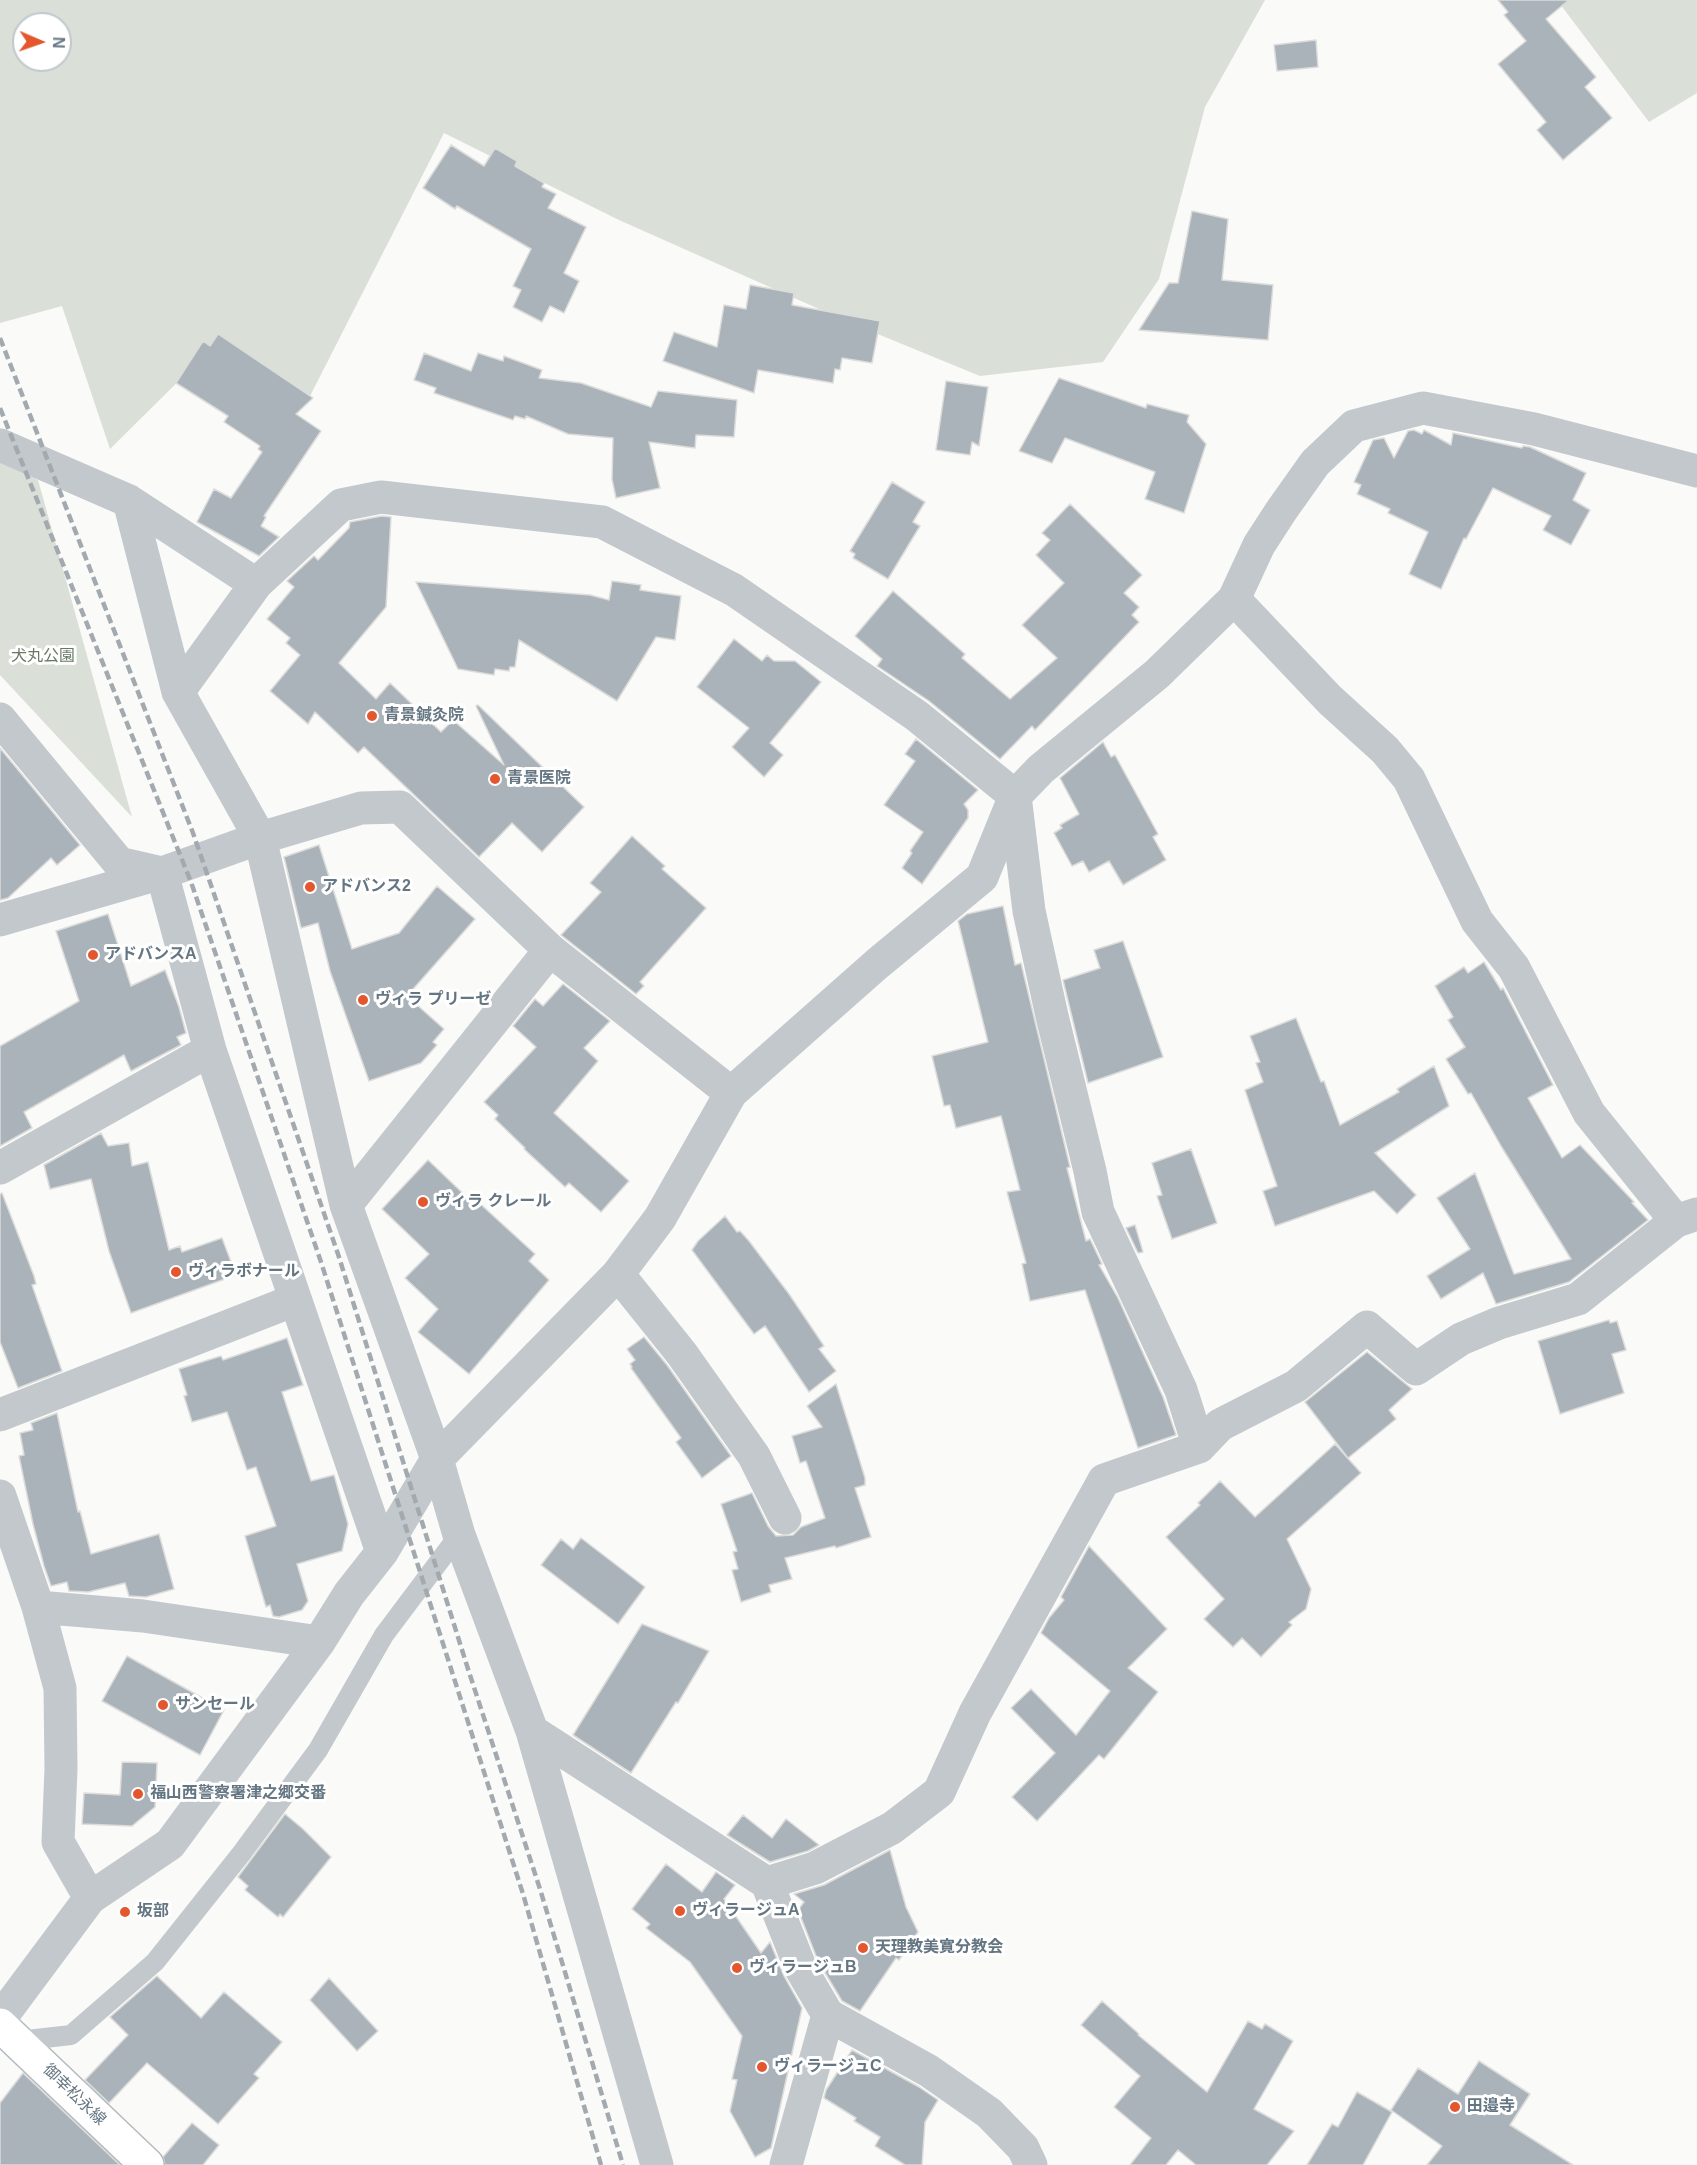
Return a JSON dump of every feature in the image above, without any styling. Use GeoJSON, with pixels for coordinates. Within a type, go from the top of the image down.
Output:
{"type":"FeatureCollection","features":[{"type":"Feature","properties":{"kind":"main road","name":"御幸松永線"},"geometry":{"type":"LineString","coordinates":[[6,2028],[147,2165]]}},
{"type":"Feature","properties":{"kind":"street"},"geometry":{"type":"LineString","coordinates":[[6,2028],[90,1898],[170,1844],[319,1642],[349,1594],[382,1552],[437,1459],[618,1274],[660,1218],[731,1093],[877,964],[982,877],[1015,796],[1041,769],[1157,674],[1234,600],[1259,545],[1288,501],[1315,463],[1354,426],[1423,408],[1534,429],[1697,471]]}},
{"type":"Feature","properties":{"kind":"street"},"geometry":{"type":"LineString","coordinates":[[0,445],[129,501],[256,584]]}},
{"type":"Feature","properties":{"kind":"street"},"geometry":{"type":"LineString","coordinates":[[178,692],[256,584],[341,505],[381,497],[602,522],[734,590],[917,716],[1015,796],[1029,911],[1098,1212],[1181,1390],[1198,1447]]}},
{"type":"Feature","properties":{"kind":"street"},"geometry":{"type":"LineString","coordinates":[[129,501],[178,692],[260,838],[346,1205],[437,1459],[459,1535],[532,1731],[657,2165]]}},
{"type":"Feature","properties":{"kind":"street"},"geometry":{"type":"LineString","coordinates":[[767,1882],[815,1868],[892,1828],[939,1792],[975,1713],[1104,1480],[1198,1447],[1220,1425],[1296,1386],[1367,1327],[1416,1369],[1461,1339],[1499,1323],[1578,1299],[1686,1218],[1588,1113],[1514,968],[1477,921],[1409,779],[1385,750],[1330,700],[1234,600]]}},
{"type":"Feature","properties":{"kind":"street"},"geometry":{"type":"LineString","coordinates":[[0,719],[120,863],[162,873]]}},
{"type":"Feature","properties":{"kind":"street"},"geometry":{"type":"LineString","coordinates":[[0,920],[162,873],[260,838],[361,808],[400,807],[550,950],[731,1093]]}},
{"type":"Feature","properties":{"kind":"street"},"geometry":{"type":"LineString","coordinates":[[162,873],[210,1050],[382,1552]]}},
{"type":"Feature","properties":{"kind":"street"},"geometry":{"type":"LineString","coordinates":[[346,1205],[550,950]]}},
{"type":"Feature","properties":{"kind":"street"},"geometry":{"type":"LineString","coordinates":[[0,1168],[210,1050]]}},
{"type":"Feature","properties":{"kind":"street"},"geometry":{"type":"LineString","coordinates":[[618,1274],[682,1354],[754,1456],[785,1518]]}},
{"type":"Feature","properties":{"kind":"street"},"geometry":{"type":"LineString","coordinates":[[0,1415],[295,1300]]}},
{"type":"Feature","properties":{"kind":"street"},"geometry":{"type":"LineString","coordinates":[[0,1496],[38,1607],[60,1688],[61,1769],[58,1842],[90,1898]]}},
{"type":"Feature","properties":{"kind":"street"},"geometry":{"type":"LineString","coordinates":[[38,1607],[143,1616],[319,1642]]}},
{"type":"Feature","properties":{"kind":"street"},"geometry":{"type":"LineString","coordinates":[[532,1731],[767,1882],[801,1969],[828,2015],[929,2071],[989,2113],[1023,2148],[1031,2165]]}},
{"type":"Feature","properties":{"kind":"street"},"geometry":{"type":"LineString","coordinates":[[786,2165],[828,2015]]}},
{"type":"Feature","properties":{"kind":"lane"},"geometry":{"type":"LineString","coordinates":[[6,2028],[71,2035],[155,1962],[241,1854],[318,1750],[384,1635],[459,1535]]}},
{"type":"Feature","properties":{"kind":"green space"},"geometry":{"type":"Polygon","coordinates":[[[0,0],[1265,0],[1205,107],[1159,279],[1103,362],[980,376],[846,321],[619,220],[444,133],[309,398],[218,342],[110,449],[62,306],[0,323],[0,0]]]}},
{"type":"Feature","properties":{"kind":"green space"},"geometry":{"type":"Polygon","coordinates":[[[1557,0],[1697,0],[1697,93],[1649,122],[1557,0]]]}},
{"type":"Feature","properties":{"kind":"green space","name":"犬丸公園"},"geometry":{"type":"Polygon","coordinates":[[[0,462],[9,464],[38,480],[132,817],[0,675],[0,462]]]}},
{"type":"Feature","properties":{"kind":"building"},"geometry":{"type":"Polygon","coordinates":[[[1498,0],[1569,0],[1546,19],[1596,77],[1585,87],[1612,118],[1563,160],[1537,130],[1546,122],[1498,64],[1526,41],[1504,15],[1508,12],[1498,0]]]}},
{"type":"Feature","properties":{"kind":"building"},"geometry":{"type":"Polygon","coordinates":[[[1316,40],[1318,67],[1277,71],[1274,45],[1316,40]]]}},
{"type":"Feature","properties":{"kind":"building"},"geometry":{"type":"Polygon","coordinates":[[[451,145],[484,166],[495,148],[517,161],[515,166],[544,183],[542,187],[556,194],[548,208],[586,227],[564,273],[579,281],[564,313],[550,306],[542,322],[513,307],[521,290],[513,286],[531,249],[457,206],[455,209],[423,188],[451,145]]]}},
{"type":"Feature","properties":{"kind":"building"},"geometry":{"type":"Polygon","coordinates":[[[1192,211],[1228,219],[1222,280],[1273,285],[1268,340],[1139,330],[1169,283],[1178,283],[1192,211]]]}},
{"type":"Feature","properties":{"kind":"building"},"geometry":{"type":"Polygon","coordinates":[[[750,285],[794,293],[792,305],[880,321],[872,363],[842,358],[840,370],[835,369],[833,383],[758,370],[754,393],[663,361],[674,332],[717,347],[724,305],[746,309],[750,285]]]}},
{"type":"Feature","properties":{"kind":"building"},"geometry":{"type":"Polygon","coordinates":[[[218,334],[313,398],[296,414],[321,431],[264,516],[266,517],[261,526],[279,537],[259,556],[197,522],[214,489],[231,498],[262,452],[258,449],[260,446],[224,422],[228,416],[176,383],[203,341],[210,346],[218,334]]]}},
{"type":"Feature","properties":{"kind":"building"},"geometry":{"type":"Polygon","coordinates":[[[424,353],[471,371],[478,353],[503,361],[504,356],[542,370],[539,378],[581,383],[651,407],[658,391],[737,400],[734,437],[696,435],[695,448],[649,442],[660,488],[616,498],[612,479],[613,438],[568,434],[526,416],[525,419],[515,416],[513,420],[434,393],[436,388],[414,380],[424,353]]]}},
{"type":"Feature","properties":{"kind":"building"},"geometry":{"type":"Polygon","coordinates":[[[1059,378],[1146,408],[1147,404],[1189,415],[1187,422],[1206,444],[1184,513],[1145,499],[1155,472],[1065,438],[1052,463],[1019,451],[1059,378]]]}},
{"type":"Feature","properties":{"kind":"building"},"geometry":{"type":"Polygon","coordinates":[[[946,381],[988,387],[979,446],[972,442],[970,455],[936,450],[946,381]]]}},
{"type":"Feature","properties":{"kind":"building"},"geometry":{"type":"Polygon","coordinates":[[[1414,430],[1422,434],[1424,430],[1451,445],[1453,433],[1522,448],[1523,446],[1530,447],[1586,473],[1573,500],[1590,510],[1571,545],[1543,530],[1551,516],[1493,488],[1466,539],[1464,538],[1441,589],[1409,574],[1428,532],[1388,513],[1390,509],[1357,494],[1361,485],[1354,482],[1373,440],[1384,438],[1394,458],[1408,431],[1414,430]]]}},
{"type":"Feature","properties":{"kind":"building"},"geometry":{"type":"Polygon","coordinates":[[[892,482],[925,502],[913,522],[920,526],[888,579],[853,558],[855,554],[850,551],[892,482]]]}},
{"type":"Feature","properties":{"kind":"building"},"geometry":{"type":"Polygon","coordinates":[[[1070,504],[1142,575],[1124,593],[1139,607],[1132,615],[1139,622],[1035,730],[1032,726],[1000,759],[929,701],[877,666],[882,659],[855,636],[893,591],[965,654],[962,658],[1010,699],[1057,658],[1022,625],[1064,583],[1036,555],[1050,540],[1042,533],[1070,504]]]}},
{"type":"Feature","properties":{"kind":"building"},"geometry":{"type":"Polygon","coordinates":[[[382,516],[391,517],[386,607],[339,663],[376,699],[390,683],[441,732],[453,720],[504,765],[476,706],[478,705],[584,807],[542,852],[512,823],[479,857],[364,747],[358,753],[315,712],[308,724],[270,691],[300,655],[286,643],[290,638],[267,619],[294,587],[287,581],[314,556],[318,560],[349,528],[350,522],[382,516]]]}},
{"type":"Feature","properties":{"kind":"building"},"geometry":{"type":"Polygon","coordinates":[[[612,581],[641,585],[640,590],[681,596],[675,640],[656,637],[617,701],[519,640],[515,667],[510,667],[509,671],[495,669],[494,675],[458,669],[416,582],[590,595],[609,600],[612,581]]]}},
{"type":"Feature","properties":{"kind":"building"},"geometry":{"type":"Polygon","coordinates":[[[734,639],[762,661],[767,655],[774,661],[795,661],[821,682],[770,743],[783,755],[764,777],[732,747],[749,728],[697,687],[734,639]]]}},
{"type":"Feature","properties":{"kind":"building"},"geometry":{"type":"Polygon","coordinates":[[[916,739],[978,790],[964,804],[968,810],[968,818],[922,884],[902,868],[923,832],[884,805],[915,761],[905,754],[916,739]]]}},
{"type":"Feature","properties":{"kind":"building"},"geometry":{"type":"Polygon","coordinates":[[[1103,742],[1111,757],[1115,755],[1158,834],[1153,837],[1166,860],[1123,885],[1109,861],[1089,872],[1083,861],[1072,866],[1054,833],[1062,828],[1060,825],[1079,814],[1060,778],[1103,742]]]}},
{"type":"Feature","properties":{"kind":"building"},"geometry":{"type":"Polygon","coordinates":[[[0,748],[80,845],[57,865],[51,858],[8,898],[0,900],[0,748]]]}},
{"type":"Feature","properties":{"kind":"building"},"geometry":{"type":"Polygon","coordinates":[[[632,836],[665,866],[662,869],[706,908],[640,982],[644,986],[636,994],[561,935],[601,892],[590,883],[632,836]]]}},
{"type":"Feature","properties":{"kind":"building"},"geometry":{"type":"Polygon","coordinates":[[[319,845],[352,949],[399,933],[437,886],[475,919],[407,996],[444,1029],[433,1042],[437,1045],[421,1063],[369,1081],[330,971],[318,923],[301,928],[284,857],[319,845]]]}},
{"type":"Feature","properties":{"kind":"building"},"geometry":{"type":"Polygon","coordinates":[[[1003,906],[1015,965],[1021,963],[1070,1167],[1067,1168],[1086,1241],[1090,1239],[1102,1264],[1099,1265],[1118,1298],[1163,1397],[1176,1435],[1138,1448],[1085,1290],[1030,1301],[1022,1264],[1026,1263],[1007,1192],[1020,1190],[1001,1116],[956,1128],[950,1105],[944,1106],[932,1056],[988,1042],[958,921],[967,914],[1003,906]]]}},
{"type":"Feature","properties":{"kind":"building"},"geometry":{"type":"Polygon","coordinates":[[[108,914],[131,986],[165,970],[186,1033],[177,1037],[181,1045],[131,1071],[124,1055],[24,1112],[32,1128],[0,1146],[0,1046],[79,1001],[56,931],[108,914]]]}},
{"type":"Feature","properties":{"kind":"building"},"geometry":{"type":"Polygon","coordinates":[[[1123,941],[1163,1057],[1088,1083],[1063,980],[1100,968],[1094,950],[1123,941]]]}},
{"type":"Feature","properties":{"kind":"building"},"geometry":{"type":"Polygon","coordinates":[[[1484,962],[1501,990],[1503,988],[1553,1085],[1528,1098],[1562,1158],[1580,1145],[1648,1220],[1569,1282],[1496,1304],[1483,1273],[1441,1299],[1427,1276],[1470,1249],[1437,1198],[1475,1173],[1514,1274],[1571,1259],[1471,1093],[1468,1094],[1446,1059],[1465,1047],[1448,1020],[1453,1017],[1435,986],[1464,967],[1468,973],[1484,962]]]}},
{"type":"Feature","properties":{"kind":"building"},"geometry":{"type":"Polygon","coordinates":[[[563,984],[610,1021],[584,1048],[598,1061],[554,1113],[629,1181],[601,1212],[569,1183],[565,1187],[524,1149],[495,1119],[498,1115],[484,1102],[536,1047],[513,1026],[535,999],[543,1006],[563,984]]]}},
{"type":"Feature","properties":{"kind":"building"},"geometry":{"type":"Polygon","coordinates":[[[1296,1018],[1321,1082],[1324,1081],[1340,1125],[1399,1092],[1397,1089],[1434,1066],[1449,1106],[1375,1153],[1416,1195],[1397,1214],[1374,1191],[1275,1226],[1263,1191],[1277,1186],[1245,1090],[1263,1082],[1256,1063],[1260,1062],[1250,1036],[1296,1018]]]}},
{"type":"Feature","properties":{"kind":"building"},"geometry":{"type":"Polygon","coordinates":[[[101,1133],[108,1146],[129,1143],[132,1166],[148,1162],[169,1250],[180,1246],[182,1252],[222,1238],[236,1275],[131,1313],[109,1251],[91,1179],[50,1189],[44,1165],[101,1133]]]}},
{"type":"Feature","properties":{"kind":"building"},"geometry":{"type":"Polygon","coordinates":[[[1191,1149],[1217,1223],[1172,1239],[1157,1196],[1162,1195],[1152,1163],[1191,1149]]]}},
{"type":"Feature","properties":{"kind":"building"},"geometry":{"type":"Polygon","coordinates":[[[428,1160],[473,1203],[476,1200],[535,1254],[529,1261],[549,1280],[469,1374],[418,1332],[438,1309],[405,1278],[429,1254],[382,1209],[428,1160]]]}},
{"type":"Feature","properties":{"kind":"building"},"geometry":{"type":"Polygon","coordinates":[[[2,1193],[34,1276],[36,1284],[32,1285],[62,1371],[18,1388],[0,1342],[0,1194],[2,1193]]]}},
{"type":"Feature","properties":{"kind":"building"},"geometry":{"type":"Polygon","coordinates":[[[725,1216],[737,1232],[740,1231],[749,1241],[789,1294],[824,1346],[819,1349],[836,1371],[809,1392],[765,1326],[754,1334],[692,1250],[698,1241],[725,1216]]]}},
{"type":"Feature","properties":{"kind":"building"},"geometry":{"type":"Polygon","coordinates":[[[1135,1225],[1143,1252],[1138,1253],[1126,1228],[1135,1225]]]}},
{"type":"Feature","properties":{"kind":"building"},"geometry":{"type":"Polygon","coordinates":[[[1609,1320],[1610,1323],[1617,1321],[1626,1350],[1612,1354],[1624,1393],[1560,1414],[1538,1341],[1609,1320]]]}},
{"type":"Feature","properties":{"kind":"building"},"geometry":{"type":"Polygon","coordinates":[[[644,1337],[667,1365],[731,1456],[702,1478],[676,1442],[681,1438],[631,1368],[630,1364],[635,1360],[627,1349],[644,1337]]]}},
{"type":"Feature","properties":{"kind":"building"},"geometry":{"type":"Polygon","coordinates":[[[287,1338],[303,1385],[282,1392],[311,1481],[334,1475],[348,1524],[342,1551],[297,1564],[308,1601],[302,1610],[279,1617],[273,1616],[270,1605],[266,1607],[245,1536],[276,1526],[256,1467],[247,1470],[227,1412],[192,1422],[179,1369],[221,1356],[223,1360],[287,1338]]]}},
{"type":"Feature","properties":{"kind":"building"},"geometry":{"type":"Polygon","coordinates":[[[1367,1352],[1412,1389],[1389,1410],[1396,1419],[1348,1458],[1305,1402],[1367,1352]]]}},
{"type":"Feature","properties":{"kind":"building"},"geometry":{"type":"Polygon","coordinates":[[[836,1384],[865,1478],[865,1485],[855,1488],[871,1537],[836,1548],[835,1546],[785,1558],[792,1579],[769,1585],[771,1592],[741,1602],[732,1570],[738,1569],[733,1552],[737,1551],[721,1504],[752,1493],[768,1526],[776,1536],[793,1535],[801,1527],[825,1518],[806,1461],[800,1463],[792,1436],[822,1427],[807,1406],[836,1384]]]}},
{"type":"Feature","properties":{"kind":"building"},"geometry":{"type":"Polygon","coordinates":[[[57,1413],[78,1512],[80,1511],[91,1554],[159,1534],[174,1589],[146,1597],[129,1596],[125,1583],[88,1592],[69,1591],[67,1582],[51,1586],[33,1524],[19,1456],[24,1455],[20,1433],[33,1430],[31,1423],[57,1413]]]}},
{"type":"Feature","properties":{"kind":"building"},"geometry":{"type":"Polygon","coordinates":[[[1335,1444],[1361,1473],[1287,1539],[1311,1589],[1306,1609],[1289,1622],[1292,1625],[1261,1657],[1242,1638],[1233,1647],[1204,1619],[1224,1599],[1166,1537],[1200,1505],[1198,1503],[1220,1481],[1255,1517],[1335,1444]]]}},
{"type":"Feature","properties":{"kind":"building"},"geometry":{"type":"Polygon","coordinates":[[[581,1538],[645,1587],[618,1624],[541,1565],[561,1539],[573,1549],[581,1538]]]}},
{"type":"Feature","properties":{"kind":"building"},"geometry":{"type":"Polygon","coordinates":[[[1089,1546],[1167,1629],[1128,1668],[1158,1692],[1104,1759],[1099,1755],[1037,1821],[1012,1797],[1055,1753],[1011,1708],[1031,1689],[1076,1735],[1110,1691],[1041,1633],[1049,1618],[1064,1600],[1061,1597],[1089,1546]]]}},
{"type":"Feature","properties":{"kind":"building"},"geometry":{"type":"Polygon","coordinates":[[[642,1624],[709,1651],[678,1703],[676,1702],[631,1773],[573,1735],[642,1624]]]}},
{"type":"Feature","properties":{"kind":"building","name":"サンセール"},"geometry":{"type":"Polygon","coordinates":[[[127,1656],[224,1710],[200,1755],[102,1701],[127,1656]]]}},
{"type":"Feature","properties":{"kind":"building","name":"福山西警察署津之郷交番"},"geometry":{"type":"Polygon","coordinates":[[[122,1762],[157,1763],[155,1807],[132,1826],[82,1824],[84,1793],[120,1795],[122,1762]]]}},
{"type":"Feature","properties":{"kind":"building"},"geometry":{"type":"Polygon","coordinates":[[[285,1814],[331,1857],[283,1917],[280,1914],[278,1917],[245,1890],[248,1886],[238,1877],[285,1814]]]}},
{"type":"Feature","properties":{"kind":"building"},"geometry":{"type":"Polygon","coordinates":[[[743,1815],[772,1838],[786,1819],[819,1845],[808,1851],[770,1862],[727,1835],[743,1815]]]}},
{"type":"Feature","properties":{"kind":"building"},"geometry":{"type":"Polygon","coordinates":[[[890,1850],[906,1907],[918,1932],[899,1960],[896,1958],[860,2011],[842,2001],[818,1961],[798,1910],[804,1902],[794,1894],[824,1885],[890,1850]]]}},
{"type":"Feature","properties":{"kind":"building"},"geometry":{"type":"Polygon","coordinates":[[[666,1864],[702,1892],[716,1872],[735,1885],[724,1899],[761,1953],[770,1942],[784,1976],[802,2008],[771,2148],[755,2157],[730,2111],[737,2080],[732,2079],[742,2036],[690,1962],[646,1928],[650,1924],[632,1909],[666,1864]]]}},
{"type":"Feature","properties":{"kind":"building"},"geometry":{"type":"Polygon","coordinates":[[[157,1976],[201,2018],[224,1992],[282,2042],[254,2074],[259,2078],[218,2124],[147,2063],[109,2103],[85,2080],[128,2035],[110,2017],[157,1976]]]}},
{"type":"Feature","properties":{"kind":"building"},"geometry":{"type":"Polygon","coordinates":[[[329,1978],[378,2031],[357,2051],[310,2000],[329,1978]]]}},
{"type":"Feature","properties":{"kind":"building"},"geometry":{"type":"Polygon","coordinates":[[[1102,2001],[1138,2035],[1207,2092],[1248,2021],[1262,2029],[1265,2024],[1293,2041],[1254,2109],[1294,2131],[1267,2165],[1196,2165],[1178,2150],[1166,2165],[1130,2165],[1151,2138],[1114,2107],[1140,2076],[1081,2025],[1102,2001]]]}},
{"type":"Feature","properties":{"kind":"building"},"geometry":{"type":"Polygon","coordinates":[[[852,2050],[938,2100],[925,2122],[922,2165],[905,2165],[875,2146],[880,2137],[854,2121],[856,2118],[824,2098],[826,2090],[852,2050]]]}},
{"type":"Feature","properties":{"kind":"building"},"geometry":{"type":"Polygon","coordinates":[[[1479,2061],[1530,2094],[1510,2125],[1573,2165],[1427,2165],[1442,2146],[1391,2110],[1418,2068],[1458,2094],[1479,2061]]]}},
{"type":"Feature","properties":{"kind":"building"},"geometry":{"type":"Polygon","coordinates":[[[23,2073],[120,2165],[0,2165],[0,2103],[23,2073]]]}},
{"type":"Feature","properties":{"kind":"building"},"geometry":{"type":"Polygon","coordinates":[[[1357,2092],[1392,2112],[1363,2165],[1307,2165],[1332,2124],[1338,2127],[1357,2092]]]}},
{"type":"Feature","properties":{"kind":"building"},"geometry":{"type":"Polygon","coordinates":[[[192,2123],[219,2145],[203,2165],[165,2165],[163,2157],[192,2123]]]}},
{"type":"Feature","properties":{"kind":"railway"},"geometry":{"type":"LineString","coordinates":[[0,338],[193,833],[338,1254],[468,1669],[540,1889],[623,2165]]}},
{"type":"Feature","properties":{"kind":"railway"},"geometry":{"type":"LineString","coordinates":[[0,408],[191,882],[321,1262],[523,1894],[601,2165]]}},
{"type":"Feature","properties":{"kind":"place","name":"青景鍼灸院"},"geometry":{"type":"Point","coordinates":[372,716]}},
{"type":"Feature","properties":{"kind":"place","name":"青景医院"},"geometry":{"type":"Point","coordinates":[495,779]}},
{"type":"Feature","properties":{"kind":"place","name":"アドバンス2"},"geometry":{"type":"Point","coordinates":[310,887]}},
{"type":"Feature","properties":{"kind":"place","name":"アドバンスA"},"geometry":{"type":"Point","coordinates":[93,955]}},
{"type":"Feature","properties":{"kind":"place","name":"ヴィラ プリーゼ"},"geometry":{"type":"Point","coordinates":[363,1000]}},
{"type":"Feature","properties":{"kind":"place","name":"ヴィラ クレール"},"geometry":{"type":"Point","coordinates":[423,1202]}},
{"type":"Feature","properties":{"kind":"place","name":"ヴィラボナール"},"geometry":{"type":"Point","coordinates":[176,1272]}},
{"type":"Feature","properties":{"kind":"place","name":"サンセール"},"geometry":{"type":"Point","coordinates":[163,1705]}},
{"type":"Feature","properties":{"kind":"place","name":"福山西警察署津之郷交番"},"geometry":{"type":"Point","coordinates":[138,1794]}},
{"type":"Feature","properties":{"kind":"place","name":"ヴィラージュA"},"geometry":{"type":"Point","coordinates":[680,1911]}},
{"type":"Feature","properties":{"kind":"place","name":"坂部"},"geometry":{"type":"Point","coordinates":[125,1912]}},
{"type":"Feature","properties":{"kind":"place","name":"天理教美寛分教会"},"geometry":{"type":"Point","coordinates":[863,1948]}},
{"type":"Feature","properties":{"kind":"place","name":"ヴィラージュB"},"geometry":{"type":"Point","coordinates":[737,1968]}},
{"type":"Feature","properties":{"kind":"place","name":"ヴィラージュC"},"geometry":{"type":"Point","coordinates":[762,2067]}},
{"type":"Feature","properties":{"kind":"place","name":"田邉寺"},"geometry":{"type":"Point","coordinates":[1455,2107]}}]}
